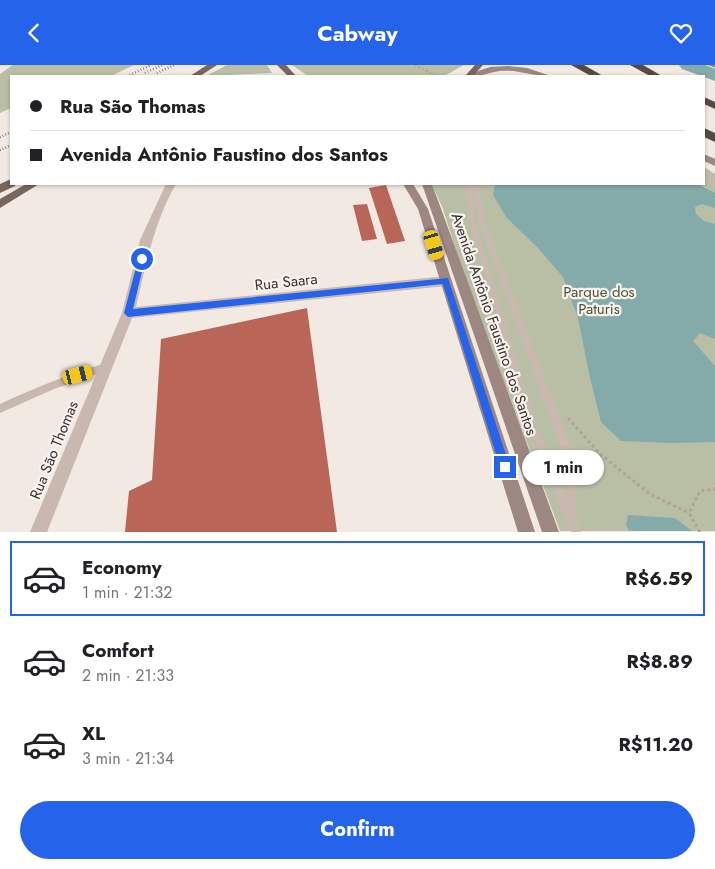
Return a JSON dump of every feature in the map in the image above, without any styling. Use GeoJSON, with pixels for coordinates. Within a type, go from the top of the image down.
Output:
{"type":"FeatureCollection","features":[{"type":"Feature","properties":{"kind":"highway"},"geometry":{"type":"LineString","coordinates":[[576,65],[596,75]]}},
{"type":"Feature","properties":{"kind":"highway"},"geometry":{"type":"LineString","coordinates":[[634,65],[655,75]]}},
{"type":"Feature","properties":{"kind":"main road"},"geometry":{"type":"LineString","coordinates":[[196,75],[213,65]]}},
{"type":"Feature","properties":{"kind":"main road"},"geometry":{"type":"LineString","coordinates":[[281,65],[291,75]]}},
{"type":"Feature","properties":{"kind":"main road"},"geometry":{"type":"LineString","coordinates":[[470,75],[480,65]]}},
{"type":"Feature","properties":{"kind":"main road"},"geometry":{"type":"LineString","coordinates":[[535,65],[554,75]]}},
{"type":"Feature","properties":{"kind":"main road"},"geometry":{"type":"LineString","coordinates":[[472,75],[486,70],[512,67],[543,75]]}},
{"type":"Feature","properties":{"kind":"main road"},"geometry":{"type":"LineString","coordinates":[[0,204],[32,185]]}},
{"type":"Feature","properties":{"kind":"main road","name":"Avenida Antônio Faustino dos Santos"},"geometry":{"type":"LineString","coordinates":[[409,185],[423,209],[527,531]]}},
{"type":"Feature","properties":{"kind":"main road","name":"Avenida Antônio Faustino dos Santos"},"geometry":{"type":"LineString","coordinates":[[427,185],[551,531]]}},
{"type":"Feature","properties":{"kind":"street","name":"Rua São Thomas"},"geometry":{"type":"LineString","coordinates":[[38,531],[128,313],[146,240],[170,185]]}},
{"type":"Feature","properties":{"kind":"street","name":"Rua Saara"},"geometry":{"type":"LineString","coordinates":[[128,313],[446,281]]}},
{"type":"Feature","properties":{"kind":"lane"},"geometry":{"type":"LineString","coordinates":[[469,185],[471,217],[531,423],[576,531]]}},
{"type":"Feature","properties":{"kind":"lane"},"geometry":{"type":"LineString","coordinates":[[476,185],[480,216],[573,467],[571,521]]}},
{"type":"Feature","properties":{"kind":"lane"},"geometry":{"type":"LineString","coordinates":[[0,409],[38,390],[106,367]]}},
{"type":"Feature","properties":{"kind":"path"},"geometry":{"type":"LineString","coordinates":[[415,65],[434,75]]}},
{"type":"Feature","properties":{"kind":"path"},"geometry":{"type":"LineString","coordinates":[[564,414],[600,454],[650,494],[689,513],[700,531]]}},
{"type":"Feature","properties":{"kind":"path"},"geometry":{"type":"LineString","coordinates":[[689,513],[700,491],[715,489]]}},
{"type":"Feature","properties":{"kind":"green space"},"geometry":{"type":"Polygon","coordinates":[[[13,65],[134,65],[113,75],[10,75],[10,108],[0,113],[0,74],[13,65]]]}},
{"type":"Feature","properties":{"kind":"green space"},"geometry":{"type":"Polygon","coordinates":[[[227,65],[267,65],[272,73],[228,75],[208,75],[227,65]]]}},
{"type":"Feature","properties":{"kind":"green space"},"geometry":{"type":"Polygon","coordinates":[[[292,65],[464,65],[446,75],[307,75],[292,65]]]}},
{"type":"Feature","properties":{"kind":"green space","name":"Parque dos Paturis"},"geometry":{"type":"Polygon","coordinates":[[[705,168],[715,174],[715,531],[560,531],[461,266],[443,209],[432,185],[705,185],[705,168]]]}},
{"type":"Feature","properties":{"kind":"water"},"geometry":{"type":"Polygon","coordinates":[[[495,185],[699,185],[715,193],[715,208],[702,204],[695,207],[696,214],[704,221],[715,224],[715,339],[700,333],[693,341],[715,366],[715,442],[621,441],[601,422],[578,318],[563,277],[537,247],[506,217],[493,195],[495,185]]]}},
{"type":"Feature","properties":{"kind":"water"},"geometry":{"type":"Polygon","coordinates":[[[628,515],[675,518],[692,531],[629,531],[626,525],[628,515]]]}},
{"type":"Feature","properties":{"kind":"building"},"geometry":{"type":"Polygon","coordinates":[[[386,185],[405,241],[387,244],[369,188],[386,185]]]}},
{"type":"Feature","properties":{"kind":"building"},"geometry":{"type":"Polygon","coordinates":[[[367,204],[377,239],[362,241],[353,205],[367,204]]]}},
{"type":"Feature","properties":{"kind":"building"},"geometry":{"type":"Polygon","coordinates":[[[307,308],[337,532],[125,532],[129,491],[152,480],[161,339],[307,308]]]}},
{"type":"Feature","properties":{"kind":"waterway"},"geometry":{"type":"LineString","coordinates":[[688,65],[715,75]]}},
{"type":"Feature","properties":{"kind":"railway"},"geometry":{"type":"LineString","coordinates":[[129,75],[151,65]]}},
{"type":"Feature","properties":{"kind":"railway"},"geometry":{"type":"LineString","coordinates":[[145,73],[162,65]]}},
{"type":"Feature","properties":{"kind":"railway"},"geometry":{"type":"LineString","coordinates":[[157,73],[174,65]]}},
{"type":"Feature","properties":{"kind":"railway"},"geometry":{"type":"LineString","coordinates":[[0,137],[10,132]]}},
{"type":"Feature","properties":{"kind":"railway"},"geometry":{"type":"LineString","coordinates":[[0,150],[10,145]]}},
{"type":"Feature","properties":{"kind":"route"},"geometry":{"type":"LineString","coordinates":[[142,259],[128,313],[446,281],[505,467]]}}]}
